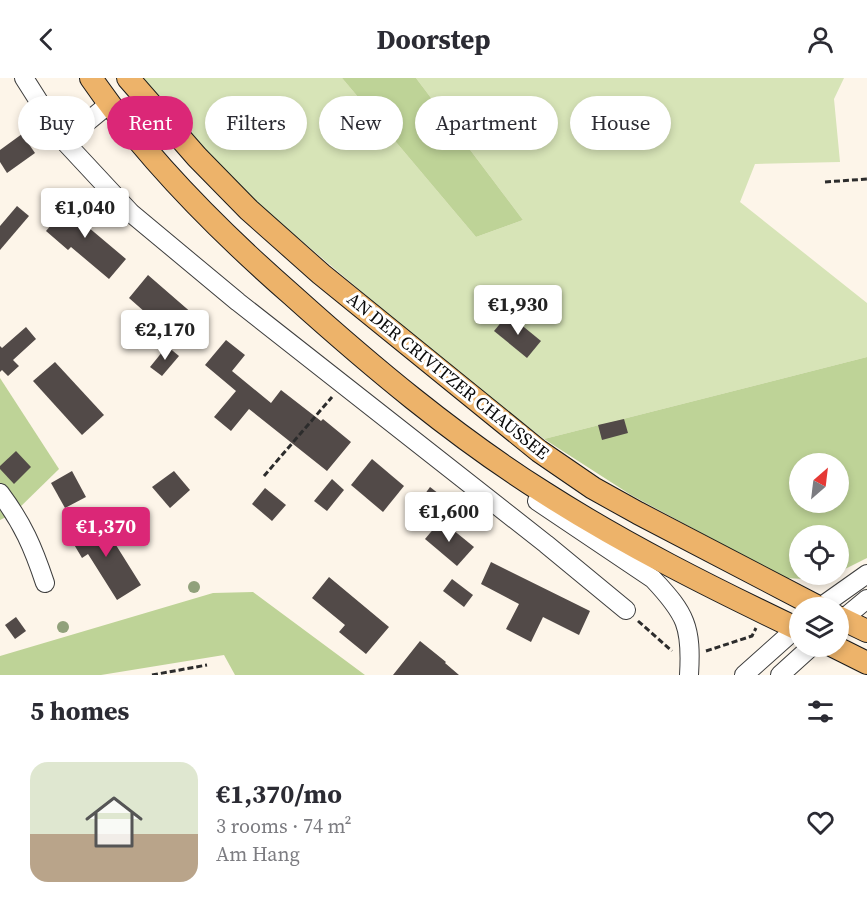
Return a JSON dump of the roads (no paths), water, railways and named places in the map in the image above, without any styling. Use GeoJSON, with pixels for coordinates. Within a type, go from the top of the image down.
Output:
{"type":"FeatureCollection","features":[{"type":"Feature","properties":{"kind":"main road","name":"AN DER CRIVITZER CHAUSSEE"},"geometry":{"type":"LineString","coordinates":[[91,78],[107,101]]}},
{"type":"Feature","properties":{"kind":"main road","name":"AN DER CRIVITZER CHAUSSEE"},"geometry":{"type":"LineString","coordinates":[[128,78],[197,157],[249,210],[321,274],[539,451],[593,488],[800,597]]}},
{"type":"Feature","properties":{"kind":"main road","name":"AN DER CRIVITZER CHAUSSEE"},"geometry":{"type":"LineString","coordinates":[[148,150],[249,257],[381,373],[483,451],[542,492],[629,543],[763,613],[789,624]]}},
{"type":"Feature","properties":{"kind":"main road"},"geometry":{"type":"LineString","coordinates":[[849,624],[867,631]]}},
{"type":"Feature","properties":{"kind":"main road"},"geometry":{"type":"LineString","coordinates":[[849,654],[867,663]]}},
{"type":"Feature","properties":{"kind":"street"},"geometry":{"type":"LineString","coordinates":[[24,78],[35,96]]}},
{"type":"Feature","properties":{"kind":"street"},"geometry":{"type":"LineString","coordinates":[[95,116],[107,106]]}},
{"type":"Feature","properties":{"kind":"street"},"geometry":{"type":"LineString","coordinates":[[72,150],[131,213],[238,303],[546,544],[626,610]]}},
{"type":"Feature","properties":{"kind":"street"},"geometry":{"type":"LineString","coordinates":[[381,373],[419,412],[496,472],[653,579],[682,614],[689,629],[691,654],[689,675]]}},
{"type":"Feature","properties":{"kind":"street"},"geometry":{"type":"LineString","coordinates":[[0,493],[33,547],[45,584]]}},
{"type":"Feature","properties":{"kind":"street"},"geometry":{"type":"LineString","coordinates":[[832,597],[867,574]]}},
{"type":"Feature","properties":{"kind":"street"},"geometry":{"type":"LineString","coordinates":[[849,613],[867,599]]}},
{"type":"Feature","properties":{"kind":"street"},"geometry":{"type":"LineString","coordinates":[[744,675],[789,636]]}},
{"type":"Feature","properties":{"kind":"street"},"geometry":{"type":"LineString","coordinates":[[780,675],[800,657]]}}]}
